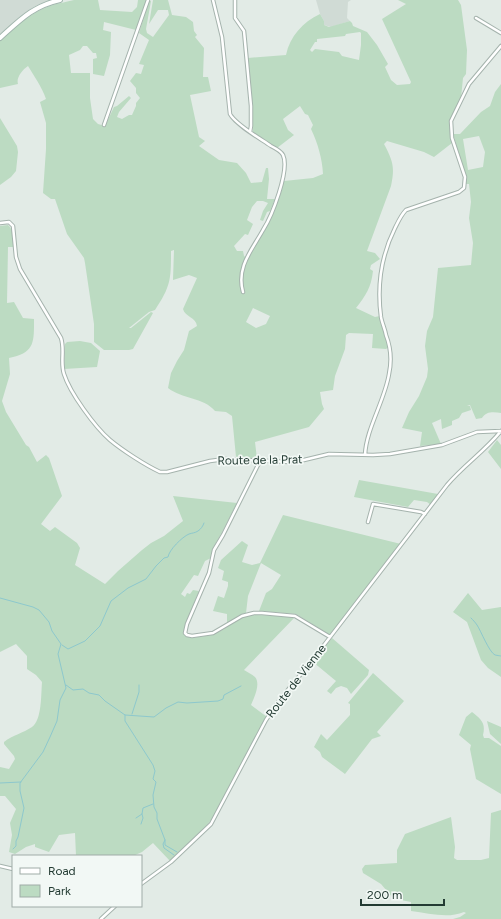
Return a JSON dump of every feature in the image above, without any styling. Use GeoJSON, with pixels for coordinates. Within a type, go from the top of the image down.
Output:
{"type":"FeatureCollection","features":[{"type":"Feature","properties":{"kind":"main road"},"geometry":{"type":"LineString","coordinates":[[0,38],[29,13],[42,6],[60,0]]}},
{"type":"Feature","properties":{"kind":"street"},"geometry":{"type":"LineString","coordinates":[[104,125],[148,0]]}},
{"type":"Feature","properties":{"kind":"street"},"geometry":{"type":"LineString","coordinates":[[213,0],[222,37],[230,114],[250,132],[282,153],[284,157],[284,176],[266,225],[247,254],[244,262],[242,277],[243,292]]}},
{"type":"Feature","properties":{"kind":"street"},"geometry":{"type":"LineString","coordinates":[[235,0],[235,18],[244,31],[251,106],[250,132]]}},
{"type":"Feature","properties":{"kind":"street"},"geometry":{"type":"LineString","coordinates":[[476,18],[501,33]]}},
{"type":"Feature","properties":{"kind":"street"},"geometry":{"type":"LineString","coordinates":[[365,455],[366,443],[387,383],[391,361],[390,350],[381,318],[379,286],[381,271],[388,245],[399,220],[406,210],[459,192],[464,188],[465,182],[463,171],[452,138],[451,121],[472,81],[501,46]]}},
{"type":"Feature","properties":{"kind":"street","name":"Route de la Prat"},"geometry":{"type":"LineString","coordinates":[[0,223],[9,222],[13,226],[16,257],[20,269],[61,338],[63,346],[62,368],[68,385],[82,407],[109,439],[156,470],[162,472],[217,460],[234,459],[294,461],[329,454],[390,454],[442,445],[477,432],[501,431]]}},
{"type":"Feature","properties":{"kind":"street","name":"Route de Vienne"},"geometry":{"type":"LineString","coordinates":[[142,883],[171,862],[211,824],[270,714],[282,696],[330,637],[451,480],[486,448],[501,431]]}},
{"type":"Feature","properties":{"kind":"street"},"geometry":{"type":"LineString","coordinates":[[260,461],[214,550],[208,573],[186,624],[185,633],[187,636],[213,633],[242,616],[262,613],[295,616],[330,637]]}},
{"type":"Feature","properties":{"kind":"street"},"geometry":{"type":"LineString","coordinates":[[368,522],[373,504],[421,512],[425,514]]}},
{"type":"Feature","properties":{"kind":"street"},"geometry":{"type":"LineString","coordinates":[[0,866],[12,869]]}},
{"type":"Feature","properties":{"kind":"street"},"geometry":{"type":"LineString","coordinates":[[101,919],[114,907]]}},
{"type":"Feature","properties":{"kind":"shaded area"},"geometry":{"type":"Polygon","coordinates":[[[0,0],[53,0],[39,4],[26,12],[0,36],[0,0]]]}},
{"type":"Feature","properties":{"kind":"shaded area"},"geometry":{"type":"Polygon","coordinates":[[[316,0],[351,0],[348,2],[347,18],[350,21],[331,27],[324,25],[324,21],[320,14],[316,0]]]}},
{"type":"Feature","properties":{"kind":"green space"},"geometry":{"type":"Polygon","coordinates":[[[74,0],[98,0],[100,10],[132,12],[137,7],[138,0],[147,0],[136,30],[104,22],[103,30],[111,32],[110,55],[104,76],[93,74],[93,59],[97,58],[96,53],[93,53],[87,46],[83,46],[80,50],[69,55],[71,73],[90,73],[90,98],[93,119],[98,124],[105,126],[114,107],[129,96],[131,98],[119,112],[117,117],[122,119],[132,115],[136,103],[140,98],[136,93],[136,88],[130,81],[136,73],[141,74],[144,65],[139,64],[149,40],[139,33],[149,1],[151,1],[146,29],[147,33],[153,37],[169,15],[168,10],[158,10],[149,24],[153,0],[168,0],[172,15],[186,17],[193,22],[194,31],[197,35],[195,37],[204,48],[203,77],[208,77],[211,91],[190,95],[199,137],[205,141],[199,146],[219,160],[237,163],[246,173],[251,183],[262,182],[266,168],[268,168],[269,179],[267,199],[275,199],[270,211],[267,212],[263,221],[260,220],[268,203],[257,201],[252,207],[247,220],[253,224],[248,235],[245,234],[234,246],[237,251],[243,251],[244,256],[247,258],[267,225],[284,181],[313,178],[323,174],[322,162],[316,140],[311,129],[313,125],[308,115],[305,114],[300,106],[283,119],[288,130],[294,135],[277,148],[253,133],[253,112],[248,58],[286,55],[288,48],[298,30],[308,21],[320,14],[324,21],[324,25],[329,27],[350,21],[353,26],[367,32],[377,45],[388,64],[385,67],[391,80],[397,85],[410,84],[411,82],[382,19],[406,4],[398,0],[458,0],[461,5],[467,50],[466,74],[463,78],[461,98],[449,123],[452,143],[434,157],[424,152],[387,141],[384,144],[393,169],[391,186],[367,251],[375,253],[380,259],[371,265],[370,269],[373,271],[369,287],[356,308],[375,317],[380,316],[389,347],[386,349],[372,348],[373,334],[349,333],[346,335],[345,349],[335,376],[333,390],[320,392],[324,409],[309,427],[255,442],[257,459],[236,457],[232,416],[226,412],[215,411],[210,406],[199,400],[174,392],[168,388],[171,373],[184,350],[189,331],[197,326],[195,321],[184,312],[183,309],[197,278],[189,275],[173,280],[174,250],[171,251],[169,282],[160,302],[155,310],[149,312],[129,328],[151,312],[153,313],[133,349],[104,350],[94,342],[94,324],[84,258],[67,234],[55,199],[51,199],[43,193],[46,123],[40,102],[46,99],[28,66],[20,74],[18,84],[0,88],[0,41],[29,16],[36,12],[53,5],[74,0]],[[360,32],[346,34],[345,36],[317,39],[317,42],[315,42],[310,50],[312,52],[315,49],[339,52],[342,56],[359,60],[361,45],[360,32]],[[253,308],[246,322],[256,328],[266,324],[270,316],[253,308]]]}},
{"type":"Feature","properties":{"kind":"green space"},"geometry":{"type":"Polygon","coordinates":[[[501,84],[501,413],[488,413],[482,418],[476,419],[470,405],[467,406],[470,406],[471,410],[462,413],[459,418],[452,421],[452,425],[442,429],[441,419],[432,423],[441,444],[420,446],[422,432],[402,428],[427,377],[428,369],[425,346],[427,331],[433,317],[438,268],[471,265],[473,243],[469,218],[471,202],[469,184],[466,184],[464,170],[453,134],[460,134],[481,112],[490,106],[495,92],[501,84]],[[479,136],[463,139],[468,170],[483,167],[485,152],[479,136]]]}},
{"type":"Feature","properties":{"kind":"green space"},"geometry":{"type":"Polygon","coordinates":[[[0,118],[17,146],[18,152],[16,171],[11,177],[0,185],[0,118]]]}},
{"type":"Feature","properties":{"kind":"green space"},"geometry":{"type":"Polygon","coordinates":[[[8,225],[10,227],[14,247],[8,247],[7,303],[14,302],[23,318],[34,319],[33,340],[28,350],[18,356],[9,358],[10,374],[2,401],[6,412],[37,462],[46,455],[49,458],[62,496],[41,524],[50,531],[55,527],[77,543],[80,548],[75,565],[105,584],[142,550],[164,536],[183,521],[173,496],[237,503],[213,548],[211,558],[205,561],[198,576],[194,575],[181,594],[185,597],[187,593],[190,594],[193,590],[199,591],[184,629],[184,635],[191,638],[212,635],[238,619],[250,615],[296,616],[244,670],[254,676],[257,680],[256,691],[251,705],[267,717],[213,818],[170,861],[153,843],[142,852],[135,855],[76,855],[75,833],[59,835],[49,852],[35,847],[35,844],[26,847],[15,854],[9,852],[12,835],[10,823],[16,809],[5,796],[0,796],[0,767],[9,769],[15,759],[4,742],[29,729],[35,724],[39,713],[42,682],[36,675],[27,669],[27,656],[16,644],[0,652],[0,226],[8,225]]]}},
{"type":"Feature","properties":{"kind":"green space"},"geometry":{"type":"Polygon","coordinates":[[[80,341],[91,343],[100,351],[97,367],[64,369],[65,344],[67,342],[80,341]]]}},
{"type":"Feature","properties":{"kind":"green space"},"geometry":{"type":"Polygon","coordinates":[[[497,440],[501,445],[501,469],[488,452],[497,440]]]}},
{"type":"Feature","properties":{"kind":"green space"},"geometry":{"type":"Polygon","coordinates":[[[359,480],[438,494],[431,505],[427,502],[414,500],[408,507],[354,497],[359,480]]]}},
{"type":"Feature","properties":{"kind":"green space"},"geometry":{"type":"Polygon","coordinates":[[[283,515],[401,544],[330,635],[296,614],[259,611],[266,593],[272,589],[281,575],[261,563],[248,596],[246,613],[238,616],[227,624],[227,614],[213,611],[218,596],[224,598],[228,586],[228,582],[222,580],[224,571],[218,568],[221,560],[242,541],[248,545],[242,562],[252,565],[260,563],[283,515]]]}},
{"type":"Feature","properties":{"kind":"green space"},"geometry":{"type":"Polygon","coordinates":[[[468,593],[482,610],[501,607],[501,677],[488,668],[481,660],[467,622],[453,612],[468,593]]]}},
{"type":"Feature","properties":{"kind":"green space"},"geometry":{"type":"Polygon","coordinates":[[[332,638],[369,670],[368,675],[351,694],[347,688],[341,686],[336,688],[331,694],[327,691],[336,681],[313,662],[332,638]]]}},
{"type":"Feature","properties":{"kind":"green space"},"geometry":{"type":"Polygon","coordinates":[[[373,673],[404,701],[377,732],[381,736],[372,739],[345,774],[322,757],[320,752],[314,747],[321,734],[327,740],[350,715],[350,704],[348,703],[373,673]]]}},
{"type":"Feature","properties":{"kind":"green space"},"geometry":{"type":"Polygon","coordinates":[[[472,712],[483,724],[484,738],[489,738],[501,746],[501,794],[476,779],[470,749],[471,745],[459,735],[466,717],[472,712]]]}},
{"type":"Feature","properties":{"kind":"green space"},"geometry":{"type":"Polygon","coordinates":[[[487,721],[501,727],[501,744],[490,734],[487,721]]]}},
{"type":"Feature","properties":{"kind":"green space"},"geometry":{"type":"Polygon","coordinates":[[[501,810],[501,919],[453,919],[466,913],[445,915],[411,911],[411,902],[392,897],[381,884],[363,873],[362,869],[365,865],[397,863],[397,850],[405,834],[451,817],[455,847],[454,858],[457,860],[481,860],[489,858],[491,813],[501,810]]]}},
{"type":"Feature","properties":{"kind":"waterway"},"geometry":{"type":"LineString","coordinates":[[62,645],[68,649],[85,641],[100,626],[111,601],[128,588],[146,579],[156,566],[164,558],[168,557],[173,547],[189,534],[198,531],[204,523]]}},
{"type":"Feature","properties":{"kind":"waterway"},"geometry":{"type":"LineString","coordinates":[[0,598],[33,607],[39,610],[49,622],[52,631],[61,644],[58,654],[66,688],[60,700],[57,721],[43,752],[20,783],[20,791],[24,808],[16,846],[13,849]]}},
{"type":"Feature","properties":{"kind":"waterway"},"geometry":{"type":"LineString","coordinates":[[471,618],[477,625],[493,653],[501,656]]}},
{"type":"Feature","properties":{"kind":"waterway"},"geometry":{"type":"LineString","coordinates":[[66,685],[73,690],[83,689],[89,693],[99,695],[125,715],[154,717],[166,708],[178,702],[187,703],[218,701],[223,699],[224,695],[241,686]]}},
{"type":"Feature","properties":{"kind":"waterway"},"geometry":{"type":"LineString","coordinates":[[132,714],[139,692],[139,685]]}},
{"type":"Feature","properties":{"kind":"waterway"},"geometry":{"type":"LineString","coordinates":[[125,715],[125,721],[153,765],[155,771],[153,779],[156,782],[153,795],[154,807],[165,840],[165,845],[177,852]]}},
{"type":"Feature","properties":{"kind":"waterway"},"geometry":{"type":"LineString","coordinates":[[0,783],[21,782]]}},
{"type":"Feature","properties":{"kind":"waterway"},"geometry":{"type":"LineString","coordinates":[[136,818],[142,814],[143,808],[153,804]]}},
{"type":"Feature","properties":{"kind":"waterway"},"geometry":{"type":"LineString","coordinates":[[141,824],[143,818],[142,814]]}},
{"type":"Feature","properties":{"kind":"waterway"},"geometry":{"type":"LineString","coordinates":[[165,840],[163,844],[164,848],[174,855]]}}]}
